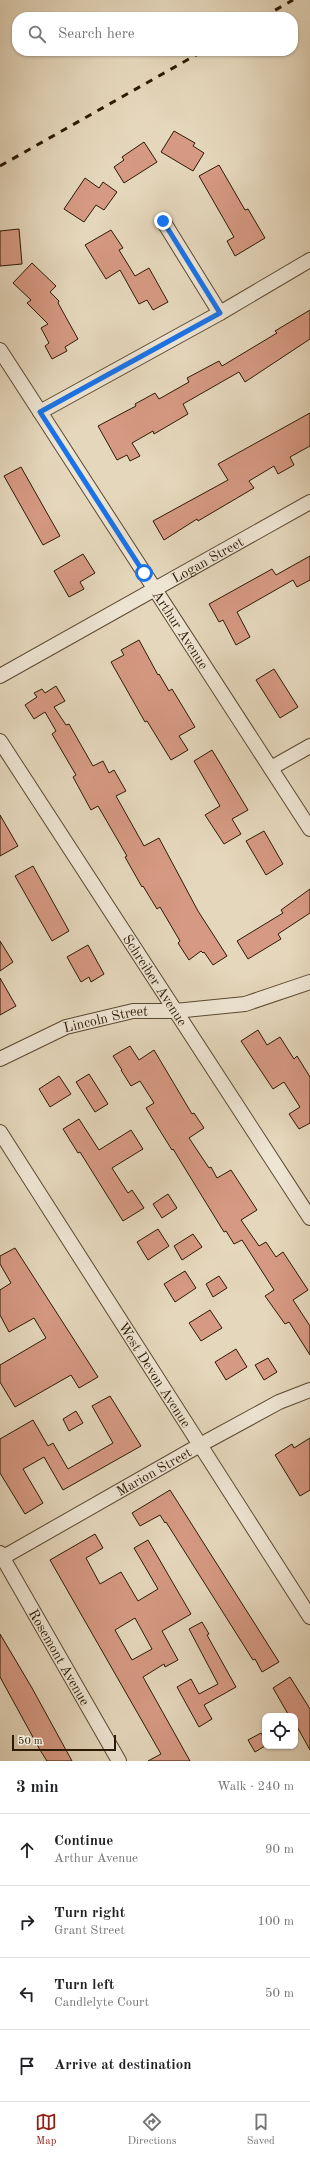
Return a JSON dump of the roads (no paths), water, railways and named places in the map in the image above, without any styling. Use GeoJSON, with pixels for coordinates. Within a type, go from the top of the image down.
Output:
{"type":"FeatureCollection","features":[{"type":"Feature","properties":{"kind":"street"},"geometry":{"type":"LineString","coordinates":[[163,221],[220,313]]}},
{"type":"Feature","properties":{"kind":"street"},"geometry":{"type":"LineString","coordinates":[[40,412],[220,313],[310,260]]}},
{"type":"Feature","properties":{"kind":"street","name":"Arthur Avenue"},"geometry":{"type":"LineString","coordinates":[[0,350],[310,829]]}},
{"type":"Feature","properties":{"kind":"street","name":"Logan Street"},"geometry":{"type":"LineString","coordinates":[[0,676],[310,502]]}},
{"type":"Feature","properties":{"kind":"street","name":"Schreiber Avenue"},"geometry":{"type":"LineString","coordinates":[[0,741],[310,1218]]}},
{"type":"Feature","properties":{"kind":"street"},"geometry":{"type":"LineString","coordinates":[[270,768],[310,746]]}},
{"type":"Feature","properties":{"kind":"street","name":"Lincoln Street"},"geometry":{"type":"LineString","coordinates":[[0,1059],[66,1027],[132,1011],[175,1011],[245,1004],[310,982]]}},
{"type":"Feature","properties":{"kind":"street","name":"West Devon Avenue"},"geometry":{"type":"LineString","coordinates":[[0,1132],[310,1618]]}},
{"type":"Feature","properties":{"kind":"street","name":"Marion Street"},"geometry":{"type":"LineString","coordinates":[[1,1556],[279,1402],[310,1390]]}},
{"type":"Feature","properties":{"kind":"street","name":"Rosemont Avenue"},"geometry":{"type":"LineString","coordinates":[[1,1556],[119,1761]]}},
{"type":"Feature","properties":{"kind":"railway"},"geometry":{"type":"LineString","coordinates":[[272,12],[293,0]]}},
{"type":"Feature","properties":{"kind":"railway"},"geometry":{"type":"LineString","coordinates":[[0,166],[194,56]]}}]}
